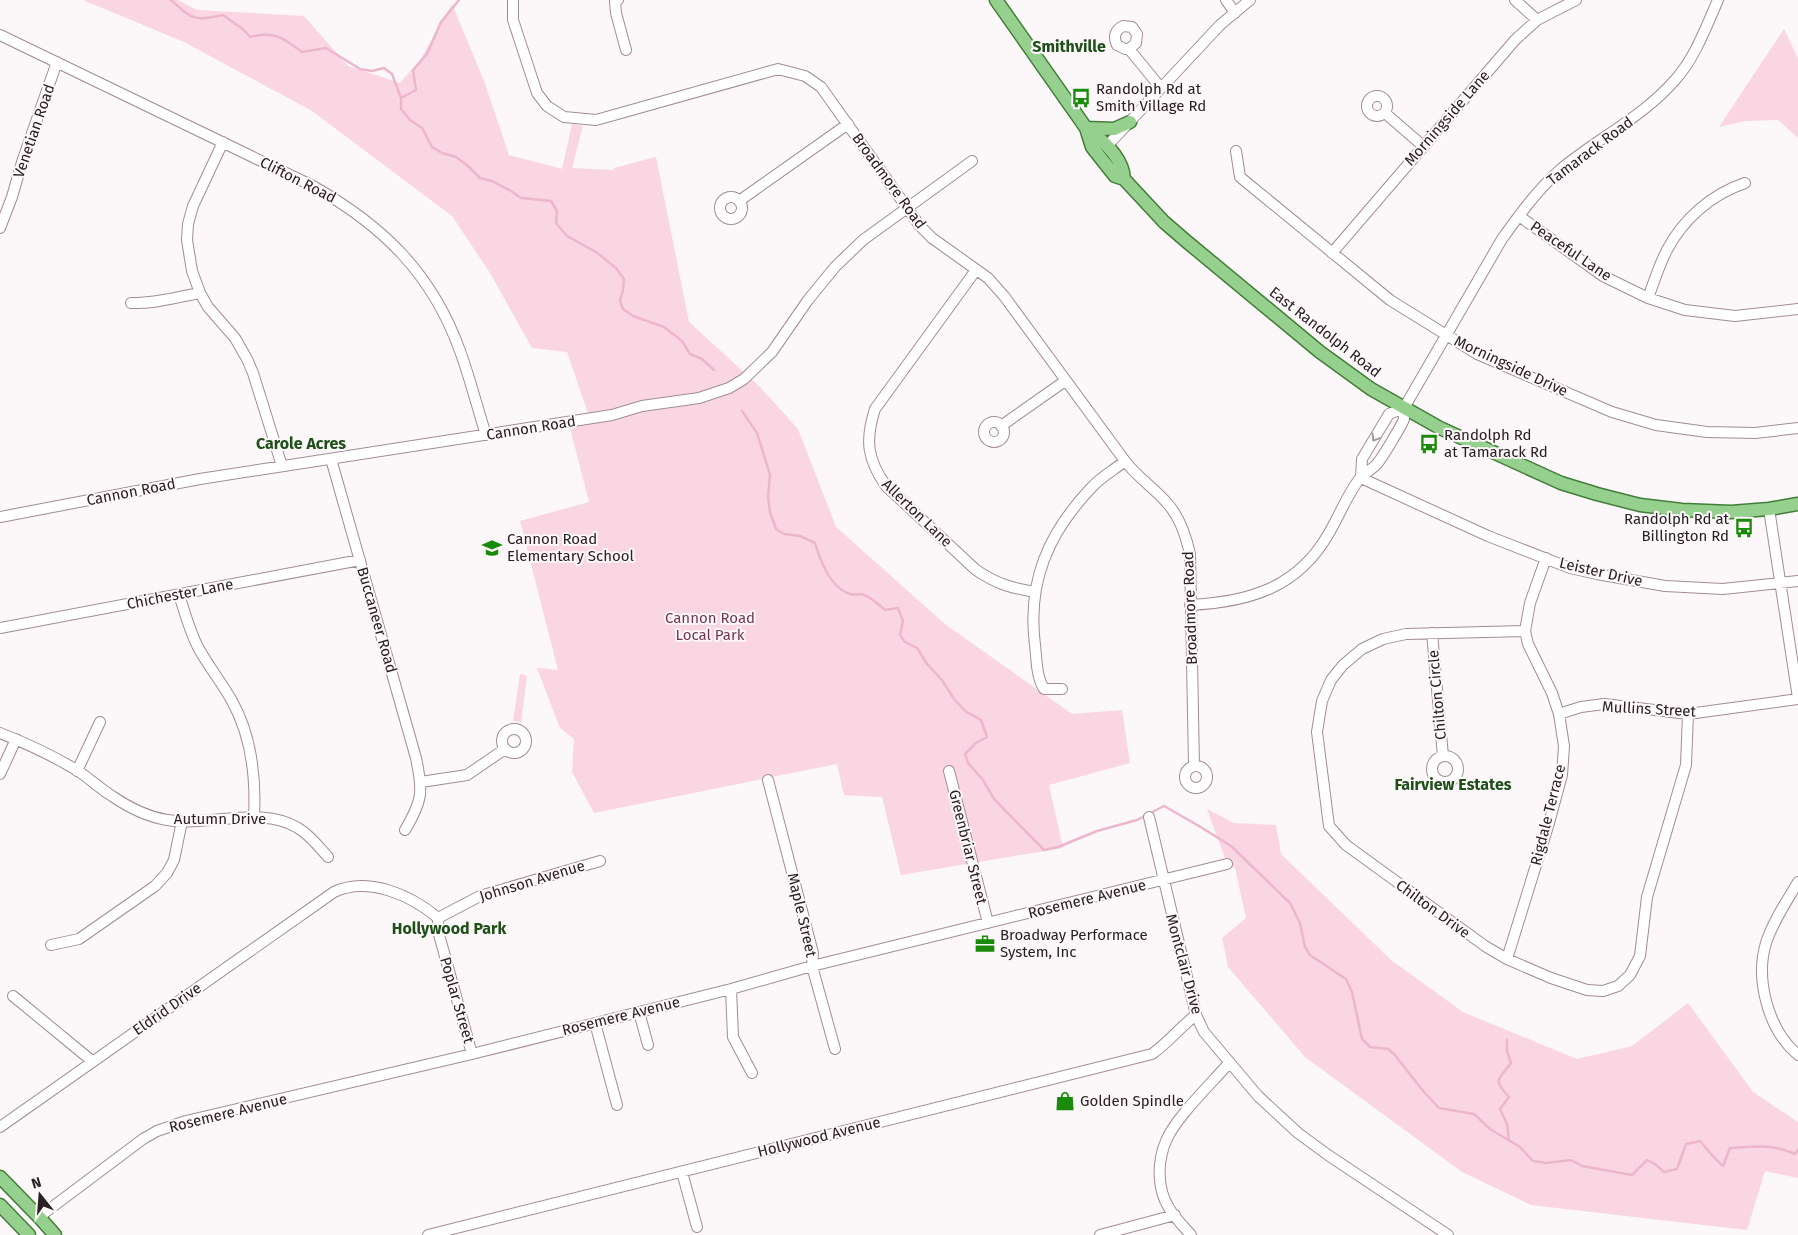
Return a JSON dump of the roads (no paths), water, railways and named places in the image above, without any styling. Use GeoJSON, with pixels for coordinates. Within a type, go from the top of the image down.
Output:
{"type":"FeatureCollection","features":[{"type":"Feature","properties":{"kind":"main road","name":"East Randolph Road"},"geometry":{"type":"LineString","coordinates":[[996,0],[1086,128],[1092,146],[1115,176],[1124,179],[1164,222],[1320,352],[1371,389],[1440,428],[1515,463],[1561,483],[1597,494],[1640,504],[1682,510],[1731,512],[1769,509],[1798,504]]}},
{"type":"Feature","properties":{"kind":"main road"},"geometry":{"type":"LineString","coordinates":[[1086,128],[1114,129],[1130,122]]}},
{"type":"Feature","properties":{"kind":"main road","name":"East Randolph Road"},"geometry":{"type":"LineString","coordinates":[[1086,128],[1102,140],[1124,168],[1124,179]]}},
{"type":"Feature","properties":{"kind":"main road"},"geometry":{"type":"LineString","coordinates":[[0,1177],[55,1235]]}},
{"type":"Feature","properties":{"kind":"main road"},"geometry":{"type":"LineString","coordinates":[[0,1205],[29,1235]]}},
{"type":"Feature","properties":{"kind":"street","name":"Broadmore Road"},"geometry":{"type":"LineString","coordinates":[[513,0],[513,20],[536,93],[547,106],[564,117],[596,120],[778,69],[805,76],[821,86],[920,226],[932,238],[988,278],[1004,296],[1124,461],[1134,473],[1168,504],[1181,524],[1190,554],[1194,766]]}},
{"type":"Feature","properties":{"kind":"street"},"geometry":{"type":"LineString","coordinates":[[618,0],[615,2],[616,12],[626,50]]}},
{"type":"Feature","properties":{"kind":"street"},"geometry":{"type":"LineString","coordinates":[[1226,0],[1235,12]]}},
{"type":"Feature","properties":{"kind":"street"},"geometry":{"type":"LineString","coordinates":[[1107,146],[1220,25],[1250,0]]}},
{"type":"Feature","properties":{"kind":"street"},"geometry":{"type":"LineString","coordinates":[[1515,0],[1537,20]]}},
{"type":"Feature","properties":{"kind":"street","name":"Morningside Lane"},"geometry":{"type":"LineString","coordinates":[[1332,254],[1422,146],[1515,40],[1537,20],[1576,0]]}},
{"type":"Feature","properties":{"kind":"street","name":"Tamarack Road"},"geometry":{"type":"LineString","coordinates":[[1190,605],[1220,604],[1264,592],[1285,581],[1310,559],[1328,536],[1361,478],[1377,464],[1404,421],[1404,408],[1502,239],[1543,187],[1562,169],[1648,107],[1676,80],[1695,51],[1718,0]]}},
{"type":"Feature","properties":{"kind":"street","name":"Clifton Road"},"geometry":{"type":"LineString","coordinates":[[0,35],[313,186],[365,218],[392,242],[425,280],[448,321],[460,350],[486,435]]}},
{"type":"Feature","properties":{"kind":"street"},"geometry":{"type":"LineString","coordinates":[[1129,49],[1161,88]]}},
{"type":"Feature","properties":{"kind":"street","name":"Venetian Road"},"geometry":{"type":"LineString","coordinates":[[0,228],[57,62]]}},
{"type":"Feature","properties":{"kind":"street"},"geometry":{"type":"LineString","coordinates":[[1385,113],[1422,146]]}},
{"type":"Feature","properties":{"kind":"street"},"geometry":{"type":"LineString","coordinates":[[739,201],[848,124]]}},
{"type":"Feature","properties":{"kind":"street"},"geometry":{"type":"LineString","coordinates":[[223,142],[193,206],[188,224],[187,240],[192,271],[200,293],[208,306],[235,338],[247,359],[282,466]]}},
{"type":"Feature","properties":{"kind":"street","name":"Morningside Drive"},"geometry":{"type":"LineString","coordinates":[[1236,151],[1240,177],[1390,300],[1477,354],[1612,412],[1656,425],[1707,432],[1746,433],[1798,428]]}},
{"type":"Feature","properties":{"kind":"street","name":"Cannon Road"},"geometry":{"type":"LineString","coordinates":[[0,517],[199,479],[612,415],[642,406],[699,398],[729,388],[744,379],[772,352],[808,300],[835,267],[863,240],[907,206],[972,161]]}},
{"type":"Feature","properties":{"kind":"street"},"geometry":{"type":"LineString","coordinates":[[1648,298],[1667,250],[1684,225],[1696,212],[1715,197],[1728,189],[1745,183]]}},
{"type":"Feature","properties":{"kind":"street","name":"Peaceful Lane"},"geometry":{"type":"LineString","coordinates":[[1519,216],[1602,276],[1648,298],[1685,310],[1735,316],[1798,309]]}},
{"type":"Feature","properties":{"kind":"street","name":"Allerton Lane"},"geometry":{"type":"LineString","coordinates":[[976,270],[875,408],[869,427],[868,451],[877,472],[886,486],[976,570],[993,582],[1035,592]]}},
{"type":"Feature","properties":{"kind":"street"},"geometry":{"type":"LineString","coordinates":[[131,303],[159,301],[200,293]]}},
{"type":"Feature","properties":{"kind":"street"},"geometry":{"type":"LineString","coordinates":[[1001,426],[1065,381]]}},
{"type":"Feature","properties":{"kind":"street","name":"Tamarack Road"},"geometry":{"type":"LineString","coordinates":[[1361,478],[1362,459],[1389,414],[1404,408]]}},
{"type":"Feature","properties":{"kind":"street","name":"Buccaneer Road"},"geometry":{"type":"LineString","coordinates":[[331,459],[416,758],[421,782],[420,800],[415,814],[405,830]]}},
{"type":"Feature","properties":{"kind":"street"},"geometry":{"type":"LineString","coordinates":[[1062,689],[1044,689],[1039,680],[1033,634],[1036,582],[1048,549],[1063,520],[1093,486],[1124,461]]}},
{"type":"Feature","properties":{"kind":"street","name":"Leister Drive"},"geometry":{"type":"LineString","coordinates":[[1361,478],[1488,536],[1570,568],[1665,586],[1723,589],[1798,582]]}},
{"type":"Feature","properties":{"kind":"street"},"geometry":{"type":"LineString","coordinates":[[1769,509],[1798,698]]}},
{"type":"Feature","properties":{"kind":"street","name":"Rigdale Terrace"},"geometry":{"type":"LineString","coordinates":[[1507,959],[1562,775],[1564,746],[1559,714],[1552,693],[1528,644],[1525,631],[1530,603],[1546,558]]}},
{"type":"Feature","properties":{"kind":"street","name":"Chichester Lane"},"geometry":{"type":"LineString","coordinates":[[0,628],[360,560]]}},
{"type":"Feature","properties":{"kind":"street"},"geometry":{"type":"LineString","coordinates":[[179,595],[198,648],[232,702],[245,730],[253,768],[254,817]]}},
{"type":"Feature","properties":{"kind":"street","name":"Chilton Drive"},"geometry":{"type":"LineString","coordinates":[[1525,631],[1406,634],[1376,642],[1362,649],[1343,665],[1331,680],[1322,702],[1317,732],[1329,826],[1346,845],[1485,946],[1507,959],[1551,978],[1587,990],[1603,991],[1618,986],[1630,975],[1640,956],[1647,897],[1686,765],[1688,714]]}},
{"type":"Feature","properties":{"kind":"street","name":"Chilton Circle"},"geometry":{"type":"LineString","coordinates":[[1432,633],[1443,756]]}},
{"type":"Feature","properties":{"kind":"street","name":"Mullins Street"},"geometry":{"type":"LineString","coordinates":[[1559,714],[1581,707],[1604,704],[1688,714],[1798,698]]}},
{"type":"Feature","properties":{"kind":"street"},"geometry":{"type":"LineString","coordinates":[[77,771],[100,722]]}},
{"type":"Feature","properties":{"kind":"street","name":"Autumn Drive"},"geometry":{"type":"LineString","coordinates":[[0,732],[50,755],[130,807],[167,820],[216,821],[254,817],[279,819],[298,828],[328,857]]}},
{"type":"Feature","properties":{"kind":"street"},"geometry":{"type":"LineString","coordinates":[[0,774],[16,739]]}},
{"type":"Feature","properties":{"kind":"street"},"geometry":{"type":"LineString","coordinates":[[421,782],[467,775],[505,749]]}},
{"type":"Feature","properties":{"kind":"street","name":"Greenbriar Street"},"geometry":{"type":"LineString","coordinates":[[949,771],[988,924]]}},
{"type":"Feature","properties":{"kind":"street","name":"Maple Street"},"geometry":{"type":"LineString","coordinates":[[768,780],[814,953],[812,966],[835,1049]]}},
{"type":"Feature","properties":{"kind":"street","name":"Montclair Drive"},"geometry":{"type":"LineString","coordinates":[[1149,817],[1196,1015],[1204,1032],[1258,1096],[1298,1133],[1436,1232],[1448,1235]]}},
{"type":"Feature","properties":{"kind":"street"},"geometry":{"type":"LineString","coordinates":[[51,945],[79,939],[155,886],[167,873],[174,860],[182,821]]}},
{"type":"Feature","properties":{"kind":"street","name":"Johnson Avenue"},"geometry":{"type":"LineString","coordinates":[[438,918],[480,896],[600,861]]}},
{"type":"Feature","properties":{"kind":"street","name":"Rosemere Avenue"},"geometry":{"type":"LineString","coordinates":[[39,1217],[143,1139],[157,1131],[186,1121],[472,1054],[731,989],[812,966],[1227,864]]}},
{"type":"Feature","properties":{"kind":"street"},"geometry":{"type":"LineString","coordinates":[[1798,882],[1775,921],[1766,944],[1762,975],[1763,990],[1772,1020],[1780,1034],[1798,1055]]}},
{"type":"Feature","properties":{"kind":"street","name":"Eldrid Drive"},"geometry":{"type":"LineString","coordinates":[[0,1127],[334,892],[352,886],[366,885],[389,890],[429,910],[438,918]]}},
{"type":"Feature","properties":{"kind":"street","name":"Poplar Street"},"geometry":{"type":"LineString","coordinates":[[438,918],[438,931],[472,1054]]}},
{"type":"Feature","properties":{"kind":"street"},"geometry":{"type":"LineString","coordinates":[[731,989],[733,1037],[752,1073]]}},
{"type":"Feature","properties":{"kind":"street"},"geometry":{"type":"LineString","coordinates":[[13,996],[92,1061]]}},
{"type":"Feature","properties":{"kind":"street"},"geometry":{"type":"LineString","coordinates":[[639,1012],[648,1044]]}},
{"type":"Feature","properties":{"kind":"street","name":"Hollywood Avenue"},"geometry":{"type":"LineString","coordinates":[[428,1235],[1152,1054],[1166,1044],[1196,1015]]}},
{"type":"Feature","properties":{"kind":"street"},"geometry":{"type":"LineString","coordinates":[[595,1023],[617,1106]]}},
{"type":"Feature","properties":{"kind":"street"},"geometry":{"type":"LineString","coordinates":[[1191,1235],[1169,1209],[1160,1183],[1159,1167],[1166,1141],[1179,1120],[1229,1063]]}},
{"type":"Feature","properties":{"kind":"street"},"geometry":{"type":"LineString","coordinates":[[682,1172],[697,1227]]}},
{"type":"Feature","properties":{"kind":"street"},"geometry":{"type":"LineString","coordinates":[[1100,1235],[1174,1215]]}},
{"type":"Feature","properties":{"kind":"waterway"},"geometry":{"type":"LineString","coordinates":[[171,0],[184,12],[194,17],[205,18],[223,15],[244,30],[250,37],[272,35],[289,42],[302,52],[326,48],[360,69],[372,71],[384,68],[392,74],[401,98],[401,109],[410,120],[422,128],[432,147],[442,153],[456,157],[480,178],[492,181],[521,198],[551,201],[557,211],[556,223],[567,236],[596,252],[616,268],[624,279],[620,301],[623,309],[633,316],[664,327],[682,341],[690,354],[702,359],[714,370]]}},
{"type":"Feature","properties":{"kind":"waterway"},"geometry":{"type":"LineString","coordinates":[[401,98],[416,90],[413,70],[427,54],[441,22],[459,0]]}},
{"type":"Feature","properties":{"kind":"waterway"},"geometry":{"type":"LineString","coordinates":[[742,411],[757,433],[770,475],[768,497],[770,512],[776,529],[784,534],[800,536],[815,543],[831,580],[843,591],[851,594],[865,595],[885,610],[898,608],[903,621],[900,635],[905,642],[917,648],[927,664],[942,680],[954,699],[965,711],[981,720],[987,737],[976,743],[965,754],[968,763],[983,780],[994,799],[1044,850],[1058,847],[1097,831],[1137,820],[1164,806],[1231,846],[1290,903],[1300,923],[1305,947],[1310,955],[1346,979],[1352,992],[1362,1039],[1370,1047],[1388,1049],[1394,1054],[1439,1108],[1474,1114],[1490,1129],[1520,1147],[1533,1161],[1546,1163],[1571,1160],[1582,1166],[1632,1175],[1647,1160],[1664,1172],[1677,1169],[1686,1144],[1700,1141],[1723,1166],[1730,1148],[1771,1147],[1795,1154],[1798,1150]]}},
{"type":"Feature","properties":{"kind":"waterway"},"geometry":{"type":"LineString","coordinates":[[1507,1040],[1507,1051],[1511,1063],[1499,1079],[1499,1082],[1503,1091],[1509,1097],[1500,1109],[1507,1124],[1509,1140]]}},
{"type":"Feature","properties":{"kind":"place","name":"Randolph Rd at Smith Village Rd"},"geometry":{"type":"Point","coordinates":[1081,98]}},
{"type":"Feature","properties":{"kind":"place","name":"Randolph Rd at Tamarack Rd"},"geometry":{"type":"Point","coordinates":[1429,444]}},
{"type":"Feature","properties":{"kind":"place","name":"Randolph Rd at Billington Rd"},"geometry":{"type":"Point","coordinates":[1744,528]}},
{"type":"Feature","properties":{"kind":"place","name":"Cannon Road Elementary School"},"geometry":{"type":"Point","coordinates":[492,548]}},
{"type":"Feature","properties":{"kind":"place","name":"Broadway Performace System, Inc"},"geometry":{"type":"Point","coordinates":[985,944]}},
{"type":"Feature","properties":{"kind":"place","name":"Golden Spindle"},"geometry":{"type":"Point","coordinates":[1065,1101]}},
{"type":"Feature","properties":{"kind":"district","name":"Smithville"},"geometry":{"type":"Point","coordinates":[1069,46]}},
{"type":"Feature","properties":{"kind":"district","name":"Carole Acres"},"geometry":{"type":"Point","coordinates":[301,443]}},
{"type":"Feature","properties":{"kind":"district","name":"Fairview Estates"},"geometry":{"type":"Point","coordinates":[1453,784]}},
{"type":"Feature","properties":{"kind":"district","name":"Hollywood Park"},"geometry":{"type":"Point","coordinates":[449,928]}},
{"type":"Feature","properties":{"kind":"park label","name":"Cannon Road Local Park"},"geometry":{"type":"Point","coordinates":[710,626]}}]}
